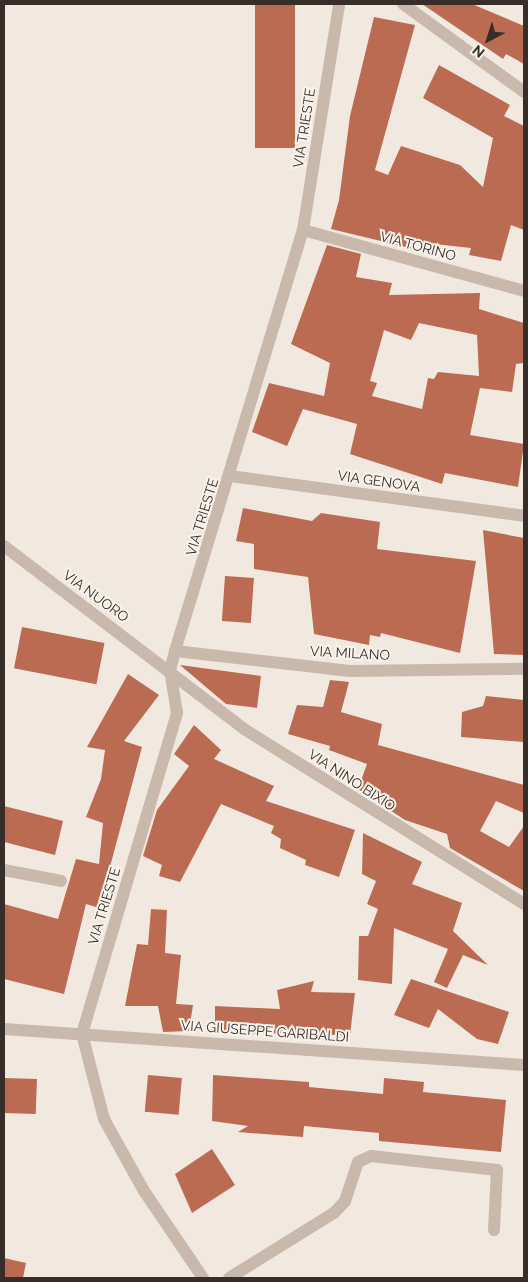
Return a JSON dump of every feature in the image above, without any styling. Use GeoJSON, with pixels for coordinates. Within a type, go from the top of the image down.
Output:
{"type":"FeatureCollection","features":[{"type":"Feature","properties":{"kind":"street","name":"VIA TRIESTE"},"geometry":{"type":"LineString","coordinates":[[82,1034],[177,713],[170,670],[303,230],[339,4]]}},
{"type":"Feature","properties":{"kind":"street"},"geometry":{"type":"LineString","coordinates":[[403,4],[524,92]]}},
{"type":"Feature","properties":{"kind":"street","name":"VIA TORINO"},"geometry":{"type":"LineString","coordinates":[[303,230],[524,291]]}},
{"type":"Feature","properties":{"kind":"street","name":"VIA GENOVA"},"geometry":{"type":"LineString","coordinates":[[230,476],[524,516]]}},
{"type":"Feature","properties":{"kind":"street","name":"VIA NUORO"},"geometry":{"type":"LineString","coordinates":[[4,546],[170,670]]}},
{"type":"Feature","properties":{"kind":"street","name":"VIA MILANO"},"geometry":{"type":"LineString","coordinates":[[176,651],[350,670],[524,670]]}},
{"type":"Feature","properties":{"kind":"street","name":"VIA NINO BIXIO"},"geometry":{"type":"LineString","coordinates":[[170,670],[244,729],[524,904]]}},
{"type":"Feature","properties":{"kind":"street"},"geometry":{"type":"LineString","coordinates":[[4,870],[61,881]]}},
{"type":"Feature","properties":{"kind":"street","name":"VIA GIUSEPPE GARIBALDI"},"geometry":{"type":"LineString","coordinates":[[4,1029],[524,1065]]}},
{"type":"Feature","properties":{"kind":"street"},"geometry":{"type":"LineString","coordinates":[[82,1034],[104,1119],[144,1191],[203,1278]]}},
{"type":"Feature","properties":{"kind":"street"},"geometry":{"type":"LineString","coordinates":[[229,1278],[334,1213],[345,1201],[358,1162],[371,1156],[497,1170],[494,1230]]}},
{"type":"Feature","properties":{"kind":"building"},"geometry":{"type":"Polygon","coordinates":[[[255,4],[295,4],[295,148],[255,148],[255,4]]]}},
{"type":"Feature","properties":{"kind":"building"},"geometry":{"type":"Polygon","coordinates":[[[422,4],[472,4],[524,26],[524,64],[506,54],[503,59],[422,4]]]}},
{"type":"Feature","properties":{"kind":"building"},"geometry":{"type":"Polygon","coordinates":[[[374,17],[415,25],[375,170],[388,175],[401,146],[460,165],[483,187],[493,138],[423,98],[439,65],[510,105],[504,116],[524,126],[524,230],[511,225],[501,261],[469,255],[471,248],[416,242],[414,249],[331,229],[339,200],[350,116],[374,17]]]}},
{"type":"Feature","properties":{"kind":"building"},"geometry":{"type":"Polygon","coordinates":[[[327,245],[361,254],[356,277],[392,283],[389,295],[480,293],[479,309],[524,323],[524,363],[516,364],[512,392],[480,388],[470,435],[524,444],[518,487],[445,473],[442,484],[350,454],[357,424],[303,409],[287,446],[252,432],[269,383],[324,396],[330,363],[291,344],[327,245]],[[419,323],[411,340],[384,330],[370,381],[377,383],[372,396],[422,409],[428,378],[434,379],[438,372],[479,376],[477,335],[419,323]]]}},
{"type":"Feature","properties":{"kind":"building"},"geometry":{"type":"Polygon","coordinates":[[[243,508],[312,521],[321,513],[380,522],[377,549],[476,561],[460,653],[381,633],[380,637],[370,635],[369,645],[314,634],[308,577],[254,569],[254,544],[236,541],[243,508]]]}},
{"type":"Feature","properties":{"kind":"building"},"geometry":{"type":"Polygon","coordinates":[[[483,530],[524,538],[524,655],[494,654],[483,530]]]}},
{"type":"Feature","properties":{"kind":"building"},"geometry":{"type":"Polygon","coordinates":[[[225,576],[254,578],[251,623],[222,621],[225,576]]]}},
{"type":"Feature","properties":{"kind":"building"},"geometry":{"type":"Polygon","coordinates":[[[22,627],[104,643],[96,684],[14,668],[22,627]]]}},
{"type":"Feature","properties":{"kind":"building"},"geometry":{"type":"Polygon","coordinates":[[[180,665],[261,676],[257,708],[226,704],[180,665]]]}},
{"type":"Feature","properties":{"kind":"building"},"geometry":{"type":"Polygon","coordinates":[[[128,674],[159,695],[124,741],[142,747],[99,908],[86,904],[64,994],[4,979],[4,904],[58,919],[76,859],[99,864],[103,823],[86,817],[101,779],[105,750],[87,747],[128,674]]]}},
{"type":"Feature","properties":{"kind":"building"},"geometry":{"type":"Polygon","coordinates":[[[330,680],[349,682],[341,712],[382,724],[378,745],[524,785],[524,813],[496,801],[480,831],[509,847],[524,826],[524,891],[450,848],[447,834],[405,820],[358,789],[367,764],[329,750],[330,746],[288,734],[297,705],[323,707],[330,680]]]}},
{"type":"Feature","properties":{"kind":"building"},"geometry":{"type":"Polygon","coordinates":[[[486,696],[524,700],[524,742],[461,737],[462,712],[483,706],[486,696]]]}},
{"type":"Feature","properties":{"kind":"building"},"geometry":{"type":"Polygon","coordinates":[[[194,725],[221,750],[214,759],[274,786],[266,801],[355,830],[339,877],[305,865],[306,860],[280,848],[281,839],[271,833],[274,826],[221,804],[180,882],[159,876],[162,865],[143,856],[157,810],[189,766],[174,754],[194,725]]]}},
{"type":"Feature","properties":{"kind":"building"},"geometry":{"type":"Polygon","coordinates":[[[4,806],[63,821],[55,855],[4,842],[4,806]]]}},
{"type":"Feature","properties":{"kind":"building"},"geometry":{"type":"Polygon","coordinates":[[[363,833],[422,862],[412,884],[462,903],[453,931],[488,965],[463,955],[447,988],[434,982],[448,949],[394,928],[392,984],[358,980],[359,936],[368,936],[378,909],[367,904],[376,881],[362,874],[363,833]]]}},
{"type":"Feature","properties":{"kind":"building"},"geometry":{"type":"Polygon","coordinates":[[[151,909],[167,910],[165,953],[181,955],[176,1004],[193,1005],[189,1031],[163,1032],[158,1006],[125,1006],[137,944],[148,945],[151,909]]]}},
{"type":"Feature","properties":{"kind":"building"},"geometry":{"type":"Polygon","coordinates":[[[411,979],[509,1012],[498,1044],[477,1039],[438,1009],[429,1028],[394,1015],[411,979]]]}},
{"type":"Feature","properties":{"kind":"building"},"geometry":{"type":"Polygon","coordinates":[[[314,981],[311,992],[355,993],[350,1035],[215,1033],[215,1006],[280,1009],[277,990],[314,981]]]}},
{"type":"Feature","properties":{"kind":"building"},"geometry":{"type":"Polygon","coordinates":[[[148,1075],[182,1078],[179,1115],[145,1112],[148,1075]]]}},
{"type":"Feature","properties":{"kind":"building"},"geometry":{"type":"Polygon","coordinates":[[[213,1075],[309,1082],[309,1087],[383,1094],[384,1078],[424,1082],[423,1092],[506,1100],[501,1152],[379,1141],[379,1133],[304,1126],[303,1137],[238,1132],[248,1126],[212,1121],[213,1075]]]}},
{"type":"Feature","properties":{"kind":"building"},"geometry":{"type":"Polygon","coordinates":[[[5,1078],[37,1079],[36,1114],[4,1113],[5,1078]]]}},
{"type":"Feature","properties":{"kind":"building"},"geometry":{"type":"Polygon","coordinates":[[[212,1149],[235,1185],[192,1213],[175,1174],[212,1149]]]}},
{"type":"Feature","properties":{"kind":"building"},"geometry":{"type":"Polygon","coordinates":[[[4,1258],[26,1263],[23,1278],[4,1278],[4,1258]]]}}]}
